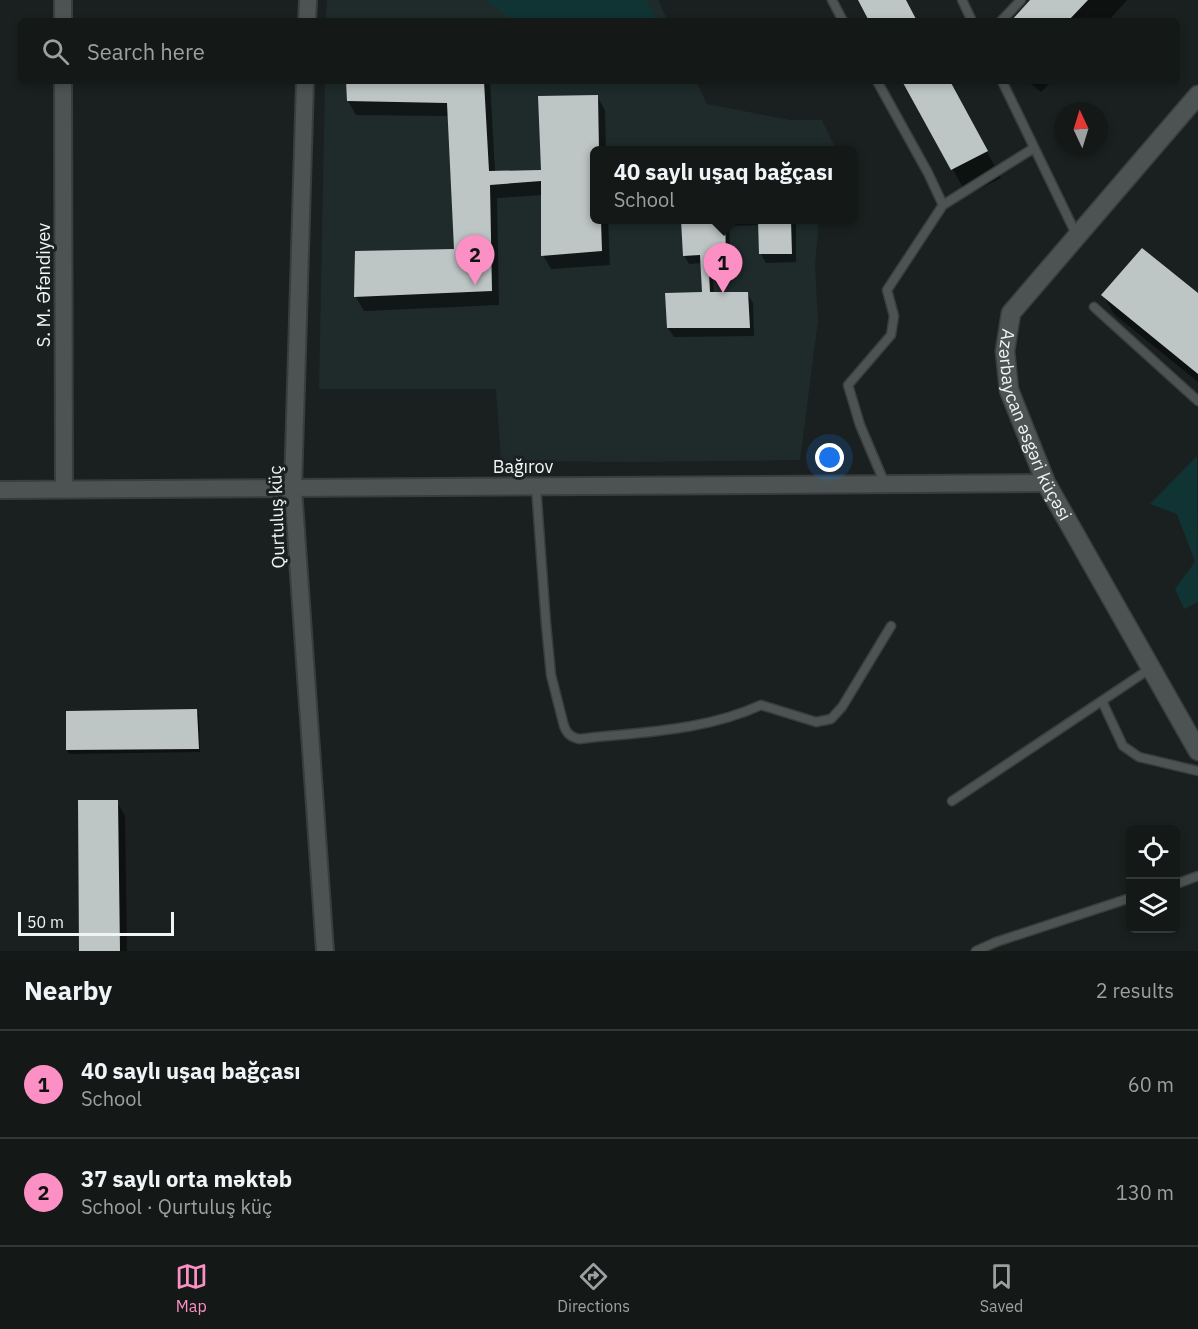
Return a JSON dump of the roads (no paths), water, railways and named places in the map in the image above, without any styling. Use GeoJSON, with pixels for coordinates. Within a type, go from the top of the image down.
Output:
{"type":"FeatureCollection","features":[{"type":"Feature","properties":{"kind":"main road","name":"Azərbaycan əsgəri küçəsi"},"geometry":{"type":"LineString","coordinates":[[1198,95],[1011,313],[1005,351],[1009,390],[1046,483],[1198,751]]}},
{"type":"Feature","properties":{"kind":"street"},"geometry":{"type":"LineString","coordinates":[[63,0],[63,18]]}},
{"type":"Feature","properties":{"kind":"street"},"geometry":{"type":"LineString","coordinates":[[307,18],[308,0]]}},
{"type":"Feature","properties":{"kind":"street","name":"S. M. Əfəndiyev"},"geometry":{"type":"LineString","coordinates":[[63,84],[64,489]]}},
{"type":"Feature","properties":{"kind":"street","name":"Qurtuluş küç"},"geometry":{"type":"LineString","coordinates":[[305,84],[293,488],[325,951]]}},
{"type":"Feature","properties":{"kind":"street","name":"Bağırov"},"geometry":{"type":"LineString","coordinates":[[0,490],[1046,483]]}},
{"type":"Feature","properties":{"kind":"lane"},"geometry":{"type":"LineString","coordinates":[[832,0],[841,18]]}},
{"type":"Feature","properties":{"kind":"lane"},"geometry":{"type":"LineString","coordinates":[[962,0],[971,18]]}},
{"type":"Feature","properties":{"kind":"lane"},"geometry":{"type":"LineString","coordinates":[[1004,18],[1021,0]]}},
{"type":"Feature","properties":{"kind":"lane"},"geometry":{"type":"LineString","coordinates":[[879,84],[943,205]]}},
{"type":"Feature","properties":{"kind":"lane"},"geometry":{"type":"LineString","coordinates":[[1003,84],[1077,236]]}},
{"type":"Feature","properties":{"kind":"lane"},"geometry":{"type":"LineString","coordinates":[[885,484],[860,425],[848,385],[891,335],[894,316],[887,290],[943,205],[1034,148]]}},
{"type":"Feature","properties":{"kind":"lane"},"geometry":{"type":"LineString","coordinates":[[1094,307],[1198,401]]}},
{"type":"Feature","properties":{"kind":"lane"},"geometry":{"type":"LineString","coordinates":[[536,486],[551,675],[564,726],[572,737],[579,739],[711,723],[740,715],[761,705],[816,722],[831,719],[842,706],[891,626]]}},
{"type":"Feature","properties":{"kind":"lane"},"geometry":{"type":"LineString","coordinates":[[951,801],[1151,668]]}},
{"type":"Feature","properties":{"kind":"lane"},"geometry":{"type":"LineString","coordinates":[[1102,701],[1123,746],[1139,757],[1198,771]]}},
{"type":"Feature","properties":{"kind":"lane"},"geometry":{"type":"LineString","coordinates":[[1180,883],[1198,876]]}},
{"type":"Feature","properties":{"kind":"lane"},"geometry":{"type":"LineString","coordinates":[[976,951],[996,942],[1126,900]]}},
{"type":"Feature","properties":{"kind":"place","name":"37 saylı orta məktəb"},"geometry":{"type":"Point","coordinates":[475,285]}},
{"type":"Feature","properties":{"kind":"place","name":"40 saylı uşaq bağçası"},"geometry":{"type":"Point","coordinates":[723,293]}}]}
